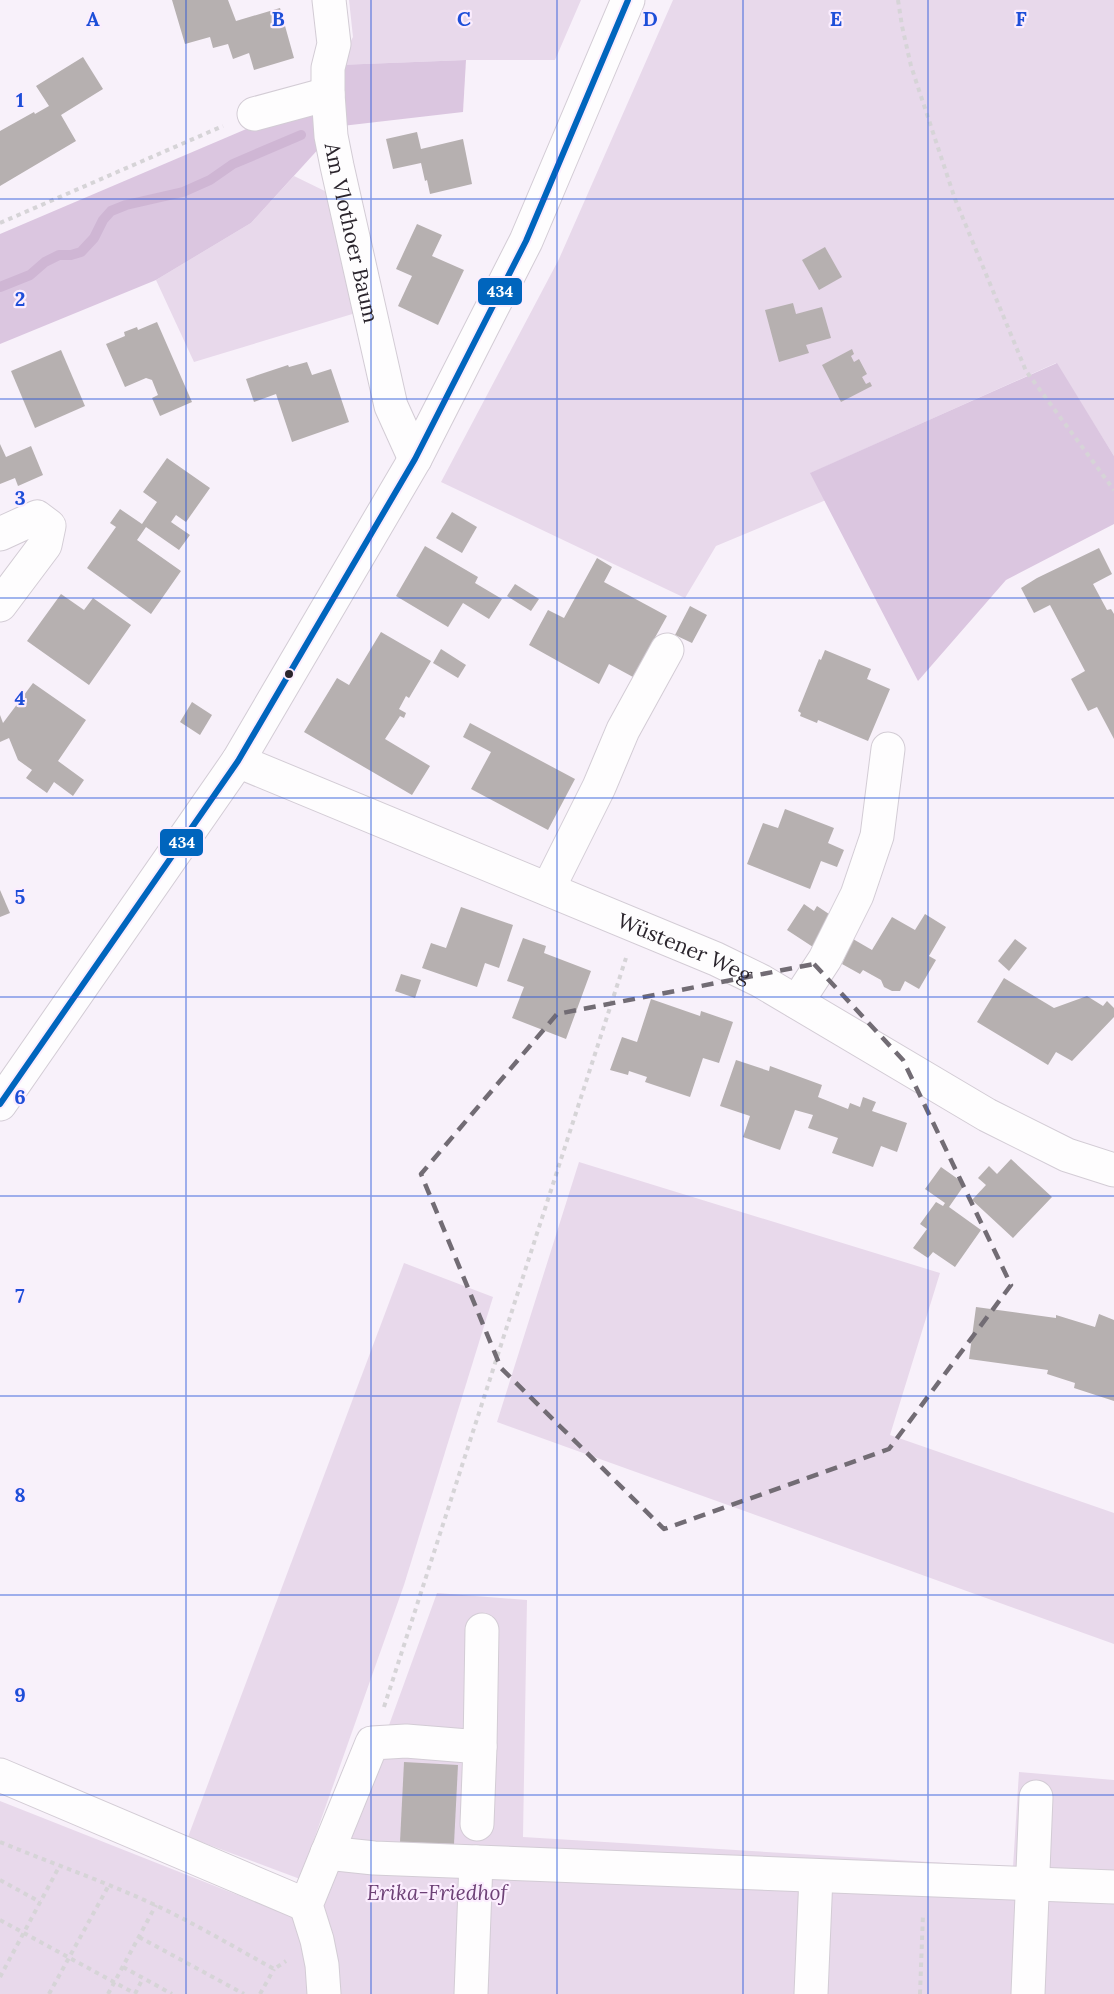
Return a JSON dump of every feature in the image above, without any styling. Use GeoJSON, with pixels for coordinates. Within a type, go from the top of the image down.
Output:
{"type":"FeatureCollection","features":[{"type":"Feature","properties":{"kind":"street","name":"Am Vlothoer Baum"},"geometry":{"type":"LineString","coordinates":[[328,0],[334,44],[328,68],[331,136],[391,406],[415,459]]}},
{"type":"Feature","properties":{"kind":"street"},"geometry":{"type":"LineString","coordinates":[[0,1104],[237,761],[415,459],[526,241],[628,0]]}},
{"type":"Feature","properties":{"kind":"street"},"geometry":{"type":"LineString","coordinates":[[254,114],[328,94]]}},
{"type":"Feature","properties":{"kind":"street"},"geometry":{"type":"LineString","coordinates":[[0,534],[38,517],[49,526],[45,545],[0,605]]}},
{"type":"Feature","properties":{"kind":"street"},"geometry":{"type":"LineString","coordinates":[[548,889],[599,787],[623,729],[667,650]]}},
{"type":"Feature","properties":{"kind":"street"},"geometry":{"type":"LineString","coordinates":[[797,1002],[825,959],[857,895],[877,836],[888,749]]}},
{"type":"Feature","properties":{"kind":"street","name":"Wüstener Weg"},"geometry":{"type":"LineString","coordinates":[[237,761],[716,958],[761,981],[987,1115],[1067,1155],[1114,1170]]}},
{"type":"Feature","properties":{"kind":"street"},"geometry":{"type":"LineString","coordinates":[[477,1824],[482,1630]]}},
{"type":"Feature","properties":{"kind":"street"},"geometry":{"type":"LineString","coordinates":[[324,1994],[317,1940],[306,1905],[372,1743],[406,1741],[480,1747]]}},
{"type":"Feature","properties":{"kind":"street"},"geometry":{"type":"LineString","coordinates":[[0,1775],[306,1905]]}},
{"type":"Feature","properties":{"kind":"street"},"geometry":{"type":"LineString","coordinates":[[1028,1994],[1036,1797]]}},
{"type":"Feature","properties":{"kind":"street"},"geometry":{"type":"LineString","coordinates":[[327,1853],[374,1858],[1114,1887]]}},
{"type":"Feature","properties":{"kind":"street"},"geometry":{"type":"LineString","coordinates":[[471,1994],[476,1862]]}},
{"type":"Feature","properties":{"kind":"street"},"geometry":{"type":"LineString","coordinates":[[811,1994],[816,1876]]}},
{"type":"Feature","properties":{"kind":"path"},"geometry":{"type":"LineString","coordinates":[[898,0],[911,66],[955,199],[1026,371],[1114,490]]}},
{"type":"Feature","properties":{"kind":"path"},"geometry":{"type":"LineString","coordinates":[[0,223],[254,114]]}},
{"type":"Feature","properties":{"kind":"path"},"geometry":{"type":"LineString","coordinates":[[372,1743],[637,926]]}},
{"type":"Feature","properties":{"kind":"path"},"geometry":{"type":"LineString","coordinates":[[0,1842],[156,1905],[274,1969]]}},
{"type":"Feature","properties":{"kind":"path"},"geometry":{"type":"LineString","coordinates":[[0,1977],[59,1867]]}},
{"type":"Feature","properties":{"kind":"path"},"geometry":{"type":"LineString","coordinates":[[0,1880],[40,1902]]}},
{"type":"Feature","properties":{"kind":"path"},"geometry":{"type":"LineString","coordinates":[[920,1994],[925,1880]]}},
{"type":"Feature","properties":{"kind":"path"},"geometry":{"type":"LineString","coordinates":[[49,1994],[109,1885]]}},
{"type":"Feature","properties":{"kind":"path"},"geometry":{"type":"LineString","coordinates":[[109,1994],[156,1905]]}},
{"type":"Feature","properties":{"kind":"path"},"geometry":{"type":"LineString","coordinates":[[0,1920],[135,1994],[143,1978]]}},
{"type":"Feature","properties":{"kind":"path"},"geometry":{"type":"LineString","coordinates":[[139,1937],[244,1994]]}},
{"type":"Feature","properties":{"kind":"path"},"geometry":{"type":"LineString","coordinates":[[260,1994],[274,1969],[317,1940]]}},
{"type":"Feature","properties":{"kind":"path"},"geometry":{"type":"LineString","coordinates":[[123,1966],[172,1994]]}},
{"type":"Feature","properties":{"kind":"highlighted area"},"geometry":{"type":"Polygon","coordinates":[[[814,964],[903,1060],[1011,1285],[889,1449],[664,1529],[501,1368],[421,1174],[557,1014],[814,964]]]}},
{"type":"Feature","properties":{"kind":"green space"},"geometry":{"type":"Polygon","coordinates":[[[349,0],[581,0],[555,60],[466,60],[338,65],[353,37],[349,0]]]}},
{"type":"Feature","properties":{"kind":"green space"},"geometry":{"type":"Polygon","coordinates":[[[673,0],[1114,0],[1114,456],[1056,363],[811,473],[826,500],[716,546],[685,598],[441,482],[559,259],[673,0]]]}},
{"type":"Feature","properties":{"kind":"green space"},"geometry":{"type":"Polygon","coordinates":[[[294,176],[333,195],[359,312],[194,362],[156,280],[251,223],[294,176]]]}},
{"type":"Feature","properties":{"kind":"green space"},"geometry":{"type":"Polygon","coordinates":[[[579,1162],[940,1273],[890,1435],[1114,1513],[1114,1644],[497,1422],[579,1162]]]}},
{"type":"Feature","properties":{"kind":"green space"},"geometry":{"type":"Polygon","coordinates":[[[404,1263],[493,1297],[404,1585],[300,1879],[188,1837],[404,1263]]]}},
{"type":"Feature","properties":{"kind":"green space","name":"Erika-Friedhof"},"geometry":{"type":"Polygon","coordinates":[[[437,1593],[527,1600],[523,1837],[1013,1867],[1019,1772],[1114,1780],[1114,1994],[0,1994],[0,1801],[316,1926],[437,1593]]]}},
{"type":"Feature","properties":{"kind":"shaded area"},"geometry":{"type":"Polygon","coordinates":[[[466,60],[463,112],[342,126],[338,65],[466,60]]]}},
{"type":"Feature","properties":{"kind":"shaded area"},"geometry":{"type":"Polygon","coordinates":[[[314,116],[322,145],[251,223],[156,280],[0,344],[0,234],[251,127],[286,118],[314,116]]]}},
{"type":"Feature","properties":{"kind":"shaded area"},"geometry":{"type":"Polygon","coordinates":[[[1057,363],[1114,456],[1114,524],[1006,580],[918,681],[810,473],[1057,363]]]}},
{"type":"Feature","properties":{"kind":"building"},"geometry":{"type":"Polygon","coordinates":[[[172,0],[228,0],[236,21],[280,8],[294,58],[254,70],[249,53],[233,59],[228,44],[213,48],[210,37],[185,44],[172,0]]]}},
{"type":"Feature","properties":{"kind":"building"},"geometry":{"type":"Polygon","coordinates":[[[83,57],[103,89],[61,115],[76,141],[0,186],[0,131],[49,106],[36,86],[83,57]]]}},
{"type":"Feature","properties":{"kind":"building"},"geometry":{"type":"Polygon","coordinates":[[[417,132],[421,149],[463,139],[472,184],[430,194],[421,163],[393,169],[386,139],[417,132]]]}},
{"type":"Feature","properties":{"kind":"building"},"geometry":{"type":"Polygon","coordinates":[[[417,224],[442,235],[432,256],[464,270],[438,325],[398,306],[412,276],[396,269],[417,224]]]}},
{"type":"Feature","properties":{"kind":"building"},"geometry":{"type":"Polygon","coordinates":[[[825,247],[842,277],[819,290],[802,260],[825,247]]]}},
{"type":"Feature","properties":{"kind":"building"},"geometry":{"type":"Polygon","coordinates":[[[793,303],[796,314],[822,307],[831,338],[806,345],[809,353],[779,362],[765,310],[793,303]]]}},
{"type":"Feature","properties":{"kind":"building"},"geometry":{"type":"Polygon","coordinates":[[[157,322],[192,402],[160,416],[152,398],[158,395],[152,380],[146,378],[125,387],[106,344],[125,336],[124,332],[137,327],[138,330],[157,322]]]}},
{"type":"Feature","properties":{"kind":"building"},"geometry":{"type":"Polygon","coordinates":[[[852,349],[854,354],[851,356],[854,362],[859,359],[867,374],[862,377],[866,384],[870,382],[872,386],[841,402],[822,365],[852,349]]]}},
{"type":"Feature","properties":{"kind":"building"},"geometry":{"type":"Polygon","coordinates":[[[61,350],[85,406],[35,428],[11,371],[61,350]]]}},
{"type":"Feature","properties":{"kind":"building"},"geometry":{"type":"Polygon","coordinates":[[[307,362],[312,375],[331,369],[349,422],[292,442],[276,394],[254,402],[246,379],[288,365],[289,367],[307,362]]]}},
{"type":"Feature","properties":{"kind":"building"},"geometry":{"type":"Polygon","coordinates":[[[0,444],[6,457],[31,446],[43,475],[18,486],[15,478],[0,484],[0,444]]]}},
{"type":"Feature","properties":{"kind":"building"},"geometry":{"type":"Polygon","coordinates":[[[167,458],[210,488],[186,522],[176,515],[171,522],[190,535],[179,550],[146,527],[137,540],[181,571],[151,614],[87,568],[116,527],[110,523],[120,509],[142,524],[157,502],[143,492],[167,458]]]}},
{"type":"Feature","properties":{"kind":"building"},"geometry":{"type":"Polygon","coordinates":[[[452,512],[477,527],[462,553],[436,538],[452,512]]]}},
{"type":"Feature","properties":{"kind":"building"},"geometry":{"type":"Polygon","coordinates":[[[425,546],[478,577],[475,583],[502,599],[489,619],[463,603],[448,627],[396,596],[425,546]]]}},
{"type":"Feature","properties":{"kind":"building"},"geometry":{"type":"Polygon","coordinates":[[[1099,548],[1112,574],[1093,584],[1107,610],[1111,609],[1114,614],[1114,739],[1097,707],[1088,711],[1071,679],[1085,671],[1050,605],[1034,613],[1021,588],[1099,548]]]}},
{"type":"Feature","properties":{"kind":"building"},"geometry":{"type":"Polygon","coordinates":[[[597,558],[612,567],[604,582],[667,616],[633,677],[609,664],[599,684],[529,645],[548,610],[564,618],[597,558]]]}},
{"type":"Feature","properties":{"kind":"building"},"geometry":{"type":"Polygon","coordinates":[[[515,584],[539,599],[531,611],[507,596],[515,584]]]}},
{"type":"Feature","properties":{"kind":"building"},"geometry":{"type":"Polygon","coordinates":[[[61,594],[84,610],[93,598],[131,625],[89,685],[27,641],[61,594]]]}},
{"type":"Feature","properties":{"kind":"building"},"geometry":{"type":"Polygon","coordinates":[[[690,606],[707,615],[692,643],[675,635],[690,606]]]}},
{"type":"Feature","properties":{"kind":"building"},"geometry":{"type":"Polygon","coordinates":[[[381,632],[431,661],[409,698],[406,696],[399,709],[406,713],[404,718],[400,716],[385,739],[430,766],[412,795],[304,732],[337,678],[349,685],[381,632]]]}},
{"type":"Feature","properties":{"kind":"building"},"geometry":{"type":"Polygon","coordinates":[[[441,649],[466,665],[458,678],[433,663],[441,649]]]}},
{"type":"Feature","properties":{"kind":"building"},"geometry":{"type":"Polygon","coordinates":[[[825,650],[871,669],[867,679],[890,689],[868,741],[818,720],[817,723],[800,716],[801,713],[798,711],[819,659],[821,660],[825,650]]]}},
{"type":"Feature","properties":{"kind":"building"},"geometry":{"type":"Polygon","coordinates":[[[33,683],[86,720],[58,761],[84,780],[73,796],[54,782],[47,793],[26,778],[32,770],[18,760],[9,738],[0,742],[0,715],[3,723],[33,683]]]}},
{"type":"Feature","properties":{"kind":"building"},"geometry":{"type":"Polygon","coordinates":[[[192,702],[212,715],[200,735],[180,722],[192,702]]]}},
{"type":"Feature","properties":{"kind":"building"},"geometry":{"type":"Polygon","coordinates":[[[470,723],[575,779],[548,830],[471,789],[491,752],[463,737],[470,723]]]}},
{"type":"Feature","properties":{"kind":"building"},"geometry":{"type":"Polygon","coordinates":[[[785,809],[834,828],[828,843],[844,850],[837,867],[821,861],[810,889],[747,864],[763,823],[778,828],[785,809]]]}},
{"type":"Feature","properties":{"kind":"building"},"geometry":{"type":"Polygon","coordinates":[[[0,890],[10,913],[0,917],[0,890]]]}},
{"type":"Feature","properties":{"kind":"building"},"geometry":{"type":"Polygon","coordinates":[[[804,904],[814,911],[817,906],[835,918],[816,949],[787,930],[804,904]]]}},
{"type":"Feature","properties":{"kind":"building"},"geometry":{"type":"Polygon","coordinates":[[[461,907],[513,925],[499,968],[485,963],[477,987],[422,968],[431,943],[446,948],[461,907]]]}},
{"type":"Feature","properties":{"kind":"building"},"geometry":{"type":"Polygon","coordinates":[[[925,914],[946,927],[929,956],[936,960],[919,989],[905,981],[900,991],[892,991],[884,987],[881,980],[863,970],[860,974],[842,964],[853,939],[872,950],[892,917],[915,930],[925,914]]]}},
{"type":"Feature","properties":{"kind":"building"},"geometry":{"type":"Polygon","coordinates":[[[523,938],[546,946],[544,953],[591,971],[566,1039],[512,1018],[524,987],[507,981],[523,938]]]}},
{"type":"Feature","properties":{"kind":"building"},"geometry":{"type":"Polygon","coordinates":[[[1015,939],[1027,948],[1009,971],[998,961],[1015,939]]]}},
{"type":"Feature","properties":{"kind":"building"},"geometry":{"type":"Polygon","coordinates":[[[401,974],[421,980],[415,998],[395,991],[401,974]]]}},
{"type":"Feature","properties":{"kind":"building"},"geometry":{"type":"Polygon","coordinates":[[[1004,978],[1054,1008],[1087,996],[1103,1006],[1107,1001],[1114,1008],[1114,1017],[1072,1061],[1056,1052],[1048,1065],[977,1022],[1004,978]]]}},
{"type":"Feature","properties":{"kind":"building"},"geometry":{"type":"Polygon","coordinates":[[[651,999],[700,1016],[701,1011],[733,1022],[719,1063],[703,1058],[690,1097],[645,1082],[647,1077],[629,1071],[628,1075],[610,1070],[622,1037],[637,1042],[651,999]]]}},
{"type":"Feature","properties":{"kind":"building"},"geometry":{"type":"Polygon","coordinates":[[[736,1060],[769,1071],[770,1066],[822,1085],[818,1097],[848,1109],[850,1103],[860,1107],[863,1097],[876,1102],[872,1111],[907,1123],[897,1152],[881,1146],[873,1167],[832,1153],[838,1138],[808,1128],[813,1115],[795,1110],[780,1150],[743,1137],[750,1116],[720,1106],[736,1060]]]}},
{"type":"Feature","properties":{"kind":"building"},"geometry":{"type":"Polygon","coordinates":[[[1011,1159],[1052,1197],[1013,1238],[972,1200],[986,1185],[978,1178],[989,1166],[997,1174],[1011,1159]]]}},
{"type":"Feature","properties":{"kind":"building"},"geometry":{"type":"Polygon","coordinates":[[[941,1167],[965,1184],[949,1207],[981,1230],[955,1267],[933,1252],[928,1258],[913,1248],[927,1229],[920,1224],[936,1202],[943,1206],[945,1203],[925,1189],[941,1167]]]}},
{"type":"Feature","properties":{"kind":"building"},"geometry":{"type":"Polygon","coordinates":[[[976,1307],[1056,1318],[1056,1315],[1095,1327],[1099,1314],[1114,1320],[1114,1401],[1074,1388],[1075,1383],[1047,1374],[1048,1370],[969,1359],[976,1307]]]}},
{"type":"Feature","properties":{"kind":"building"},"geometry":{"type":"Polygon","coordinates":[[[404,1762],[458,1765],[454,1844],[400,1842],[404,1762]]]}},
{"type":"Feature","properties":{"kind":"waterway"},"geometry":{"type":"LineString","coordinates":[[0,287],[30,275],[45,262],[59,255],[81,252],[94,238],[103,220],[111,211],[126,205],[183,192],[210,180],[233,164],[301,135]]}},
{"type":"Feature","properties":{"kind":"transit line","name":"434"},"geometry":{"type":"LineString","coordinates":[[0,1104],[238,761],[415,459],[526,241],[628,0]]}}]}
